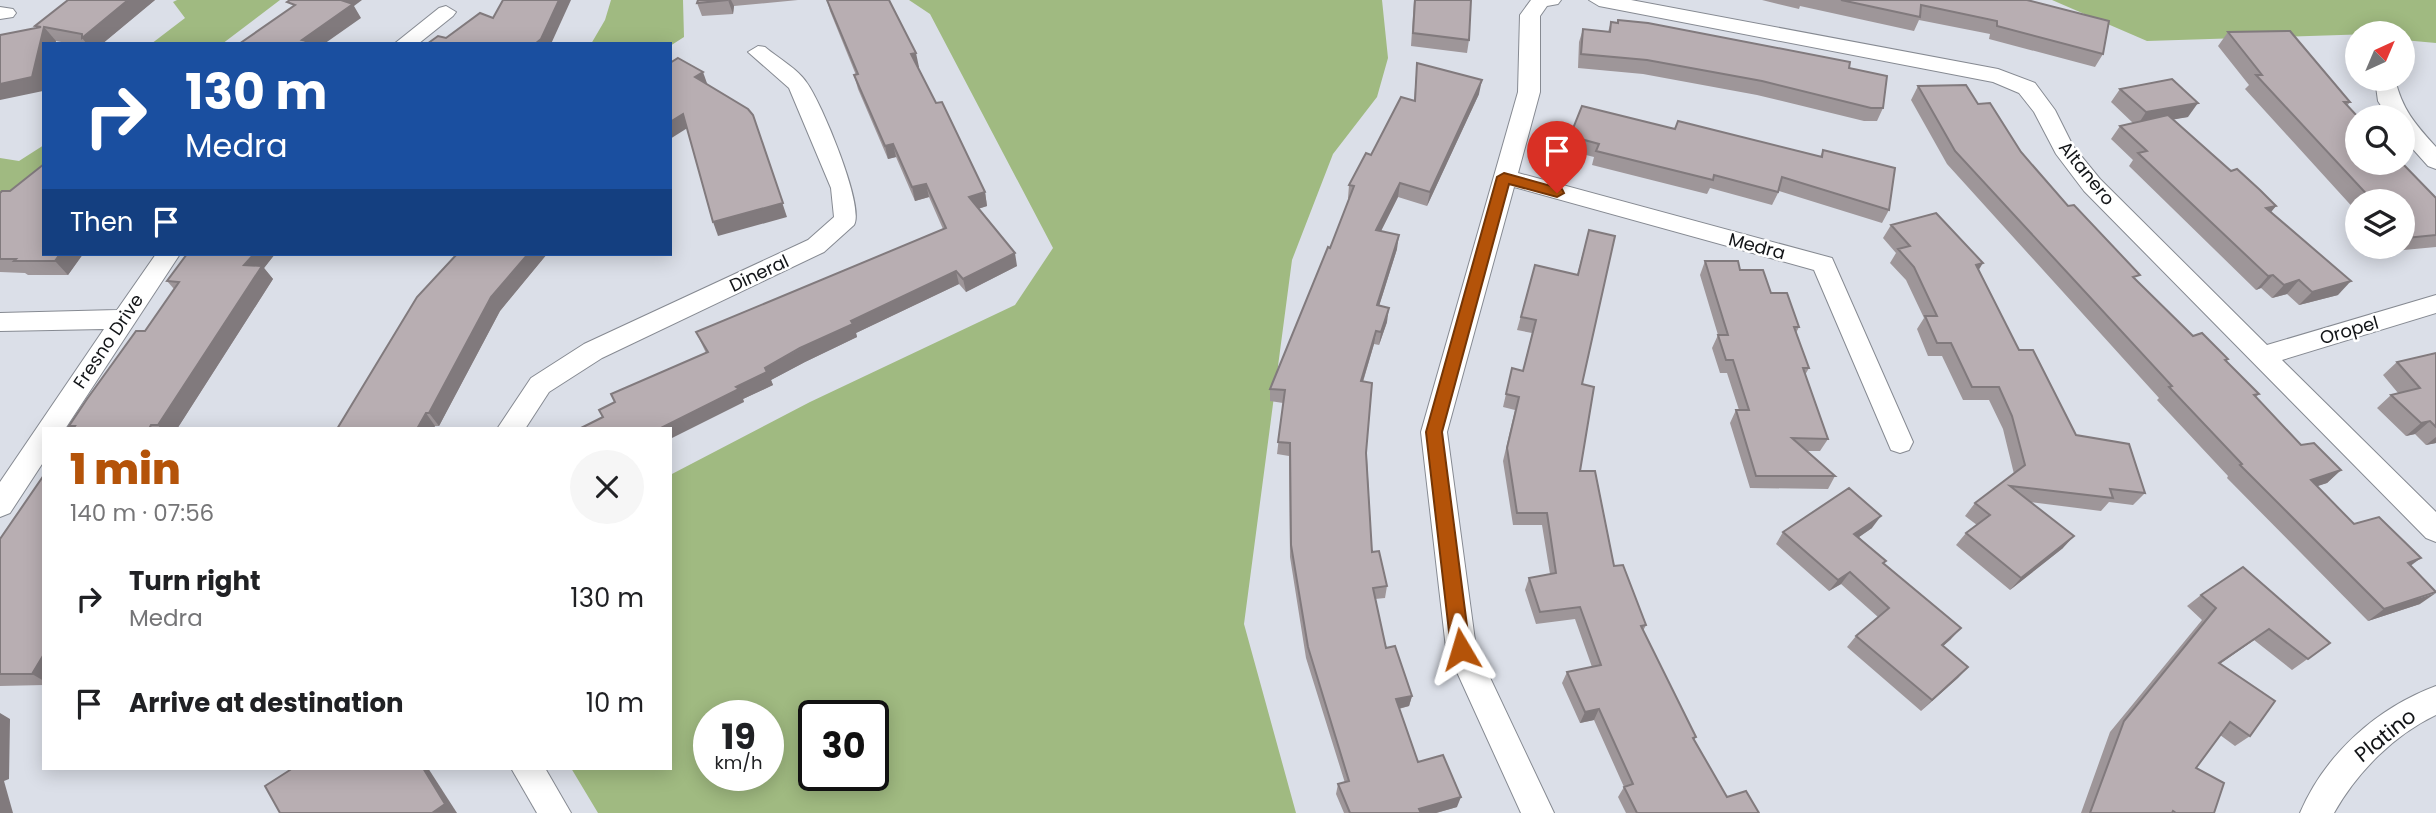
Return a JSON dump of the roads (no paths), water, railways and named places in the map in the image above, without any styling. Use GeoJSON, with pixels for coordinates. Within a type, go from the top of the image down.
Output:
{"type":"FeatureCollection","features":[{"type":"Feature","properties":{"kind":"street"},"geometry":{"type":"LineString","coordinates":[[1538,813],[1461,649],[1434,432],[1529,92],[1530,15],[1541,1],[1551,0]]}},
{"type":"Feature","properties":{"kind":"street","name":"Altanero"},"geometry":{"type":"LineString","coordinates":[[1599,0],[1998,76],[2027,88],[2044,110],[2064,149],[2092,185],[2436,530]]}},
{"type":"Feature","properties":{"kind":"street"},"geometry":{"type":"LineString","coordinates":[[407,42],[446,12]]}},
{"type":"Feature","properties":{"kind":"street","name":"Dineral"},"geometry":{"type":"LineString","coordinates":[[511,427],[540,385],[593,351],[816,246],[846,219],[842,188],[798,85],[758,52]]}},
{"type":"Feature","properties":{"kind":"street"},"geometry":{"type":"LineString","coordinates":[[2415,137],[2436,161]]}},
{"type":"Feature","properties":{"kind":"street","name":"Medra"},"geometry":{"type":"LineString","coordinates":[[1504,177],[1823,264],[1899,442]]}},
{"type":"Feature","properties":{"kind":"street","name":"Fresno Drive"},"geometry":{"type":"LineString","coordinates":[[51,427],[121,318],[167,256]]}},
{"type":"Feature","properties":{"kind":"street","name":"Oropel"},"geometry":{"type":"LineString","coordinates":[[2262,355],[2436,304]]}},
{"type":"Feature","properties":{"kind":"street"},"geometry":{"type":"LineString","coordinates":[[0,322],[121,318]]}},
{"type":"Feature","properties":{"kind":"street"},"geometry":{"type":"LineString","coordinates":[[0,505],[42,441]]}},
{"type":"Feature","properties":{"kind":"street","name":"Platino"},"geometry":{"type":"LineString","coordinates":[[2316,813],[2355,756],[2416,708],[2436,700]]}},
{"type":"Feature","properties":{"kind":"street"},"geometry":{"type":"LineString","coordinates":[[528,770],[555,813]]}}]}
